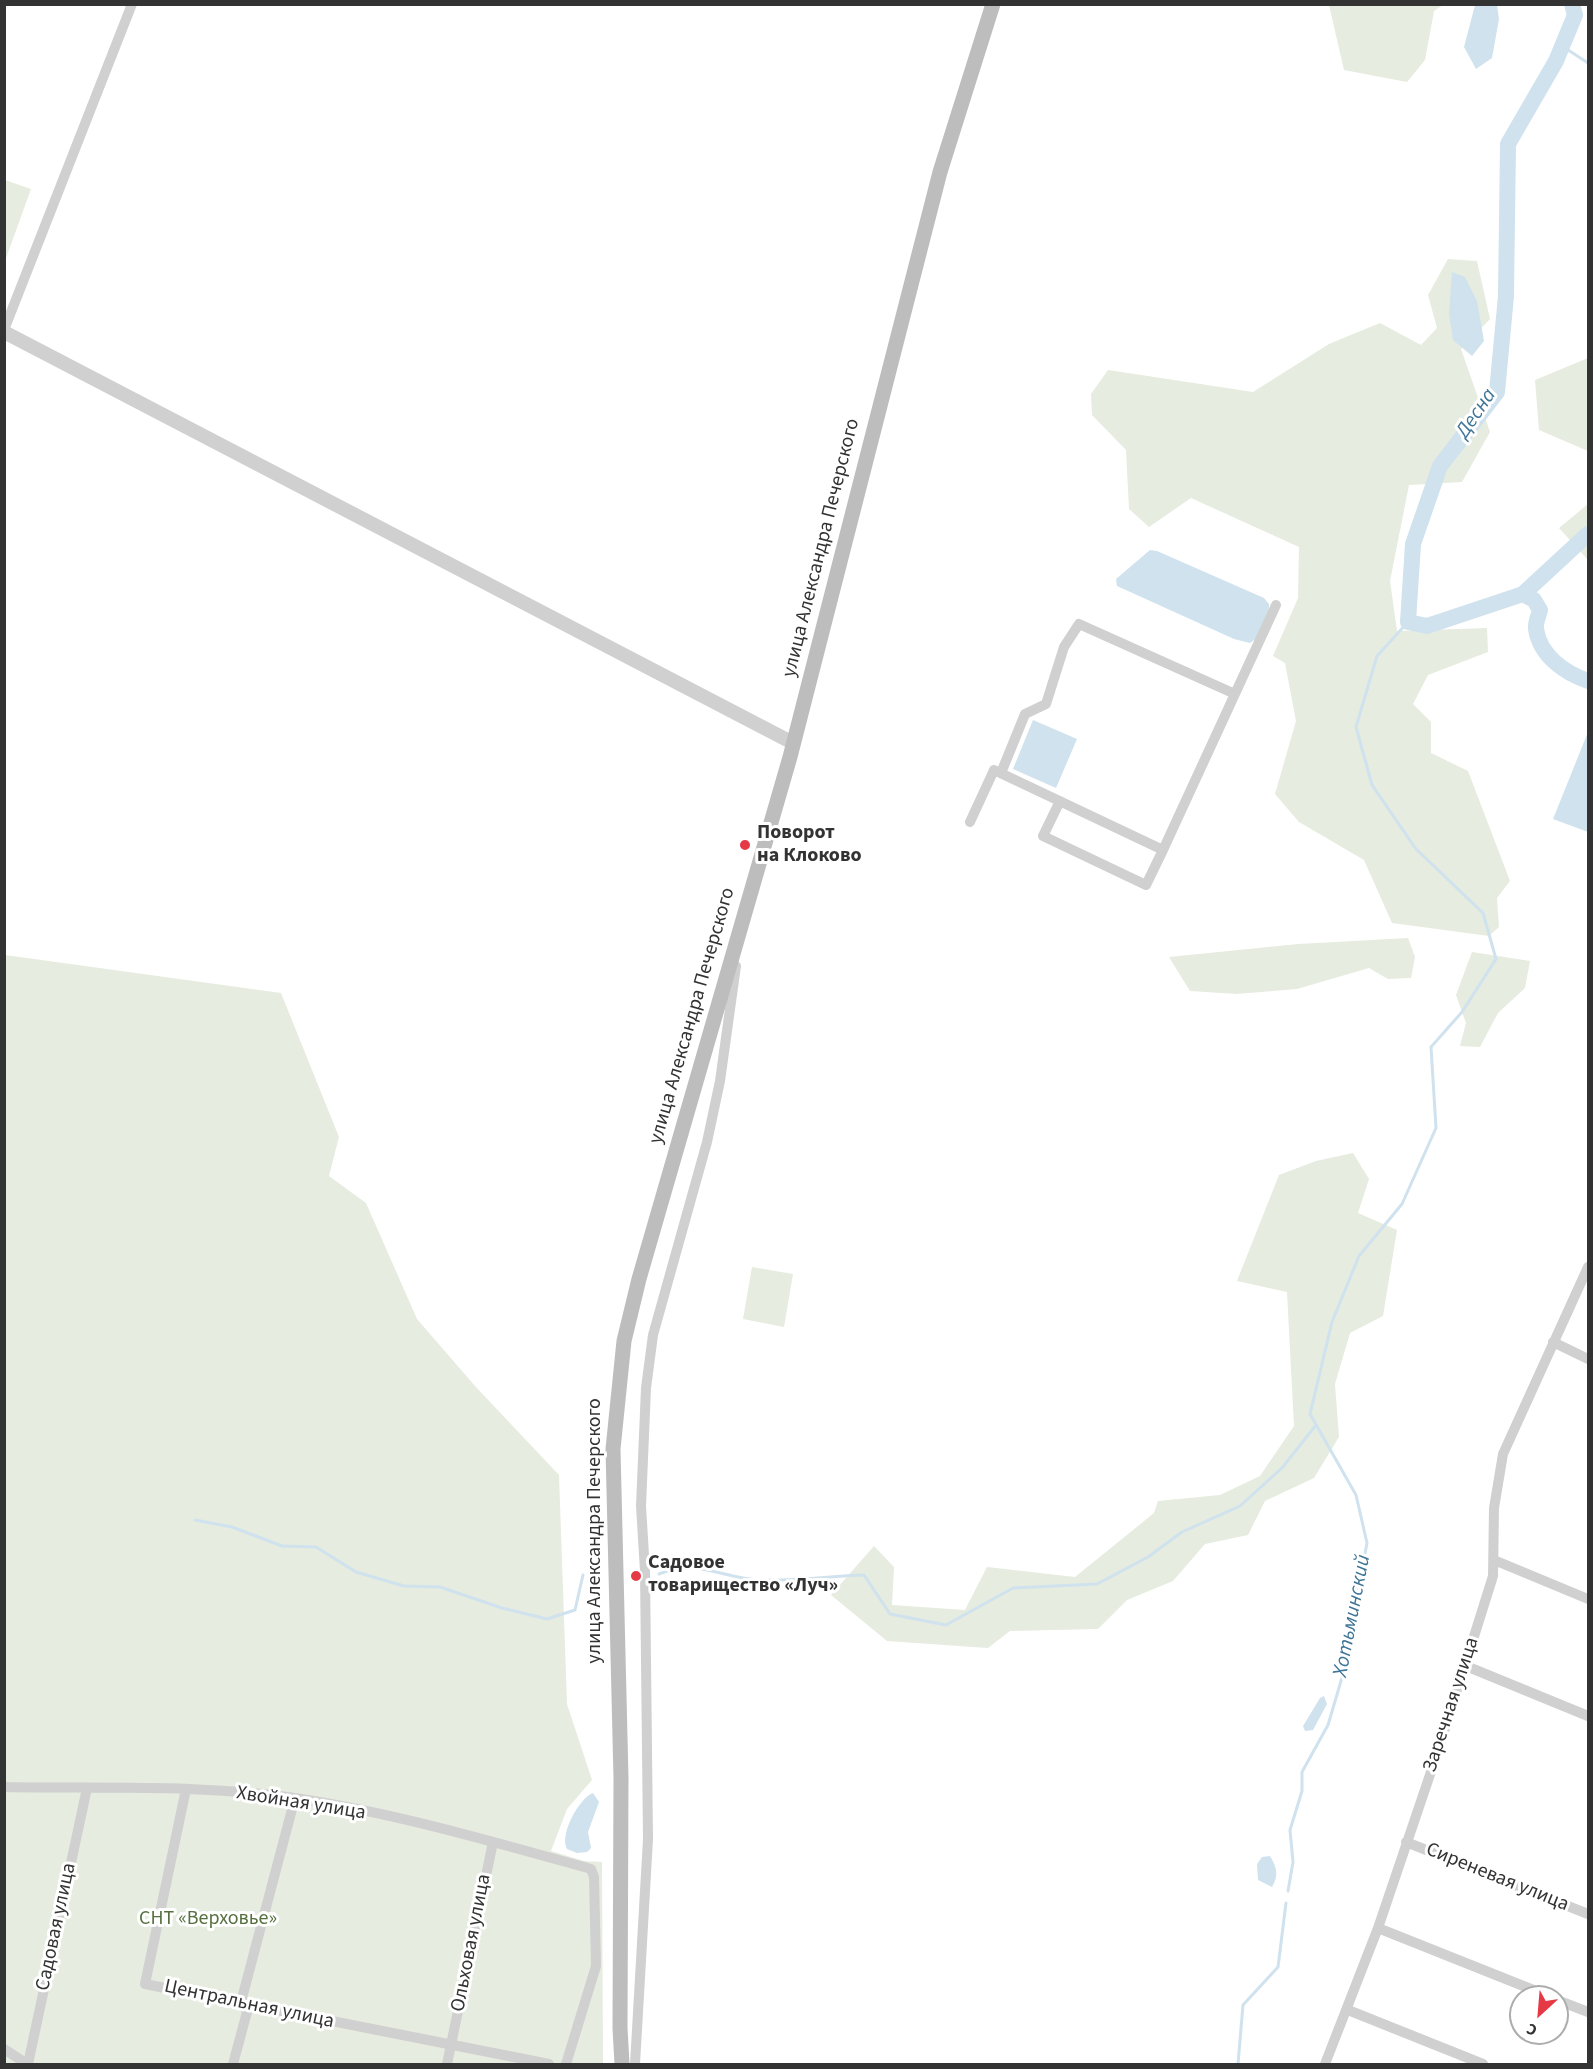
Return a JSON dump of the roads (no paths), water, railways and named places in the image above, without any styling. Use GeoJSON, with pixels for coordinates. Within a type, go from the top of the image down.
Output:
{"type":"FeatureCollection","features":[{"type":"Feature","properties":{"kind":"main road","name":"улица Александра Печерского"},"geometry":{"type":"LineString","coordinates":[[622,2064],[620,2028],[621,1778],[613,1507],[617,1393],[624,1341],[639,1279],[794,743],[940,172],[993,4]]}},
{"type":"Feature","properties":{"kind":"street"},"geometry":{"type":"LineString","coordinates":[[132,4],[4,331],[794,743]]}},
{"type":"Feature","properties":{"kind":"street"},"geometry":{"type":"LineString","coordinates":[[1060,801],[1043,836],[1146,885],[1276,605]]}},
{"type":"Feature","properties":{"kind":"street"},"geometry":{"type":"LineString","coordinates":[[1001,773],[1025,714],[1046,704],[1064,647],[1079,624],[1235,693]]}},
{"type":"Feature","properties":{"kind":"street"},"geometry":{"type":"LineString","coordinates":[[970,822],[994,770],[1163,850]]}},
{"type":"Feature","properties":{"kind":"street"},"geometry":{"type":"LineString","coordinates":[[635,2064],[644,1949],[648,1839],[645,1571],[641,1506],[646,1388],[653,1335],[707,1142],[720,1081],[741,930]]}},
{"type":"Feature","properties":{"kind":"street","name":"Заречная улица"},"geometry":{"type":"LineString","coordinates":[[1325,2064],[1348,2010],[1378,1928],[1494,1576],[1492,1542],[1494,1509],[1503,1454],[1588,1267]]}},
{"type":"Feature","properties":{"kind":"street"},"geometry":{"type":"LineString","coordinates":[[1553,1342],[1588,1359]]}},
{"type":"Feature","properties":{"kind":"street"},"geometry":{"type":"LineString","coordinates":[[1494,1560],[1588,1599]]}},
{"type":"Feature","properties":{"kind":"street"},"geometry":{"type":"LineString","coordinates":[[1466,1666],[1588,1716]]}},
{"type":"Feature","properties":{"kind":"street","name":"Хвойная улица"},"geometry":{"type":"LineString","coordinates":[[4,1787],[186,1789],[295,1798],[492,1842],[591,1869],[594,1877],[596,1966],[566,2064]]}},
{"type":"Feature","properties":{"kind":"street","name":"Садовая улица"},"geometry":{"type":"LineString","coordinates":[[27,2064],[87,1788]]}},
{"type":"Feature","properties":{"kind":"street","name":"Центральная улица"},"geometry":{"type":"LineString","coordinates":[[186,1789],[145,1984],[549,2064]]}},
{"type":"Feature","properties":{"kind":"street"},"geometry":{"type":"LineString","coordinates":[[233,2064],[247,2012],[241,2002],[295,1798]]}},
{"type":"Feature","properties":{"kind":"street","name":"Ольховая улица"},"geometry":{"type":"LineString","coordinates":[[447,2064],[492,1842]]}},
{"type":"Feature","properties":{"kind":"street","name":"Сиреневая улица"},"geometry":{"type":"LineString","coordinates":[[1406,1842],[1588,1914]]}},
{"type":"Feature","properties":{"kind":"street"},"geometry":{"type":"LineString","coordinates":[[1378,1928],[1521,1985]]}},
{"type":"Feature","properties":{"kind":"street"},"geometry":{"type":"LineString","coordinates":[[1569,2005],[1588,2012]]}},
{"type":"Feature","properties":{"kind":"street"},"geometry":{"type":"LineString","coordinates":[[1348,2010],[1483,2064]]}},
{"type":"Feature","properties":{"kind":"street"},"geometry":{"type":"LineString","coordinates":[[4,2049],[27,2064]]}},
{"type":"Feature","properties":{"kind":"water"},"geometry":{"type":"Polygon","coordinates":[[[1475,5],[1497,5],[1499,19],[1492,58],[1476,69],[1464,47],[1475,5]]]}},
{"type":"Feature","properties":{"kind":"water"},"geometry":{"type":"Polygon","coordinates":[[[1452,272],[1465,277],[1477,301],[1484,341],[1472,356],[1453,340],[1449,314],[1452,272]]]}},
{"type":"Feature","properties":{"kind":"water"},"geometry":{"type":"Polygon","coordinates":[[[1150,550],[1264,598],[1269,604],[1269,609],[1258,636],[1250,643],[1234,639],[1117,586],[1116,579],[1150,550]]]}},
{"type":"Feature","properties":{"kind":"water"},"geometry":{"type":"Polygon","coordinates":[[[1033,720],[1077,739],[1056,788],[1013,769],[1033,720]]]}},
{"type":"Feature","properties":{"kind":"water"},"geometry":{"type":"Polygon","coordinates":[[[1588,732],[1588,832],[1553,819],[1588,732]]]}},
{"type":"Feature","properties":{"kind":"water"},"geometry":{"type":"Polygon","coordinates":[[[1324,1696],[1327,1704],[1313,1730],[1305,1731],[1303,1726],[1320,1698],[1324,1696]]]}},
{"type":"Feature","properties":{"kind":"water"},"geometry":{"type":"Polygon","coordinates":[[[593,1793],[599,1802],[588,1832],[591,1848],[587,1852],[577,1853],[567,1849],[565,1843],[568,1826],[582,1802],[593,1793]]]}},
{"type":"Feature","properties":{"kind":"water"},"geometry":{"type":"Polygon","coordinates":[[[1270,1856],[1276,1871],[1276,1879],[1272,1887],[1258,1880],[1257,1864],[1262,1857],[1270,1856]]]}},
{"type":"Feature","properties":{"kind":"waterway","name":"Десна"},"geometry":{"type":"LineString","coordinates":[[1572,4],[1575,15],[1556,61],[1508,144],[1506,296],[1497,392],[1440,466],[1413,544],[1408,622],[1427,626],[1523,594],[1588,534]]}},
{"type":"Feature","properties":{"kind":"waterway"},"geometry":{"type":"LineString","coordinates":[[1562,46],[1588,63]]}},
{"type":"Feature","properties":{"kind":"waterway"},"geometry":{"type":"LineString","coordinates":[[1523,594],[1534,600],[1540,610],[1536,629],[1538,639],[1548,655],[1562,668],[1588,681]]}},
{"type":"Feature","properties":{"kind":"waterway","name":"Хотьминский"},"geometry":{"type":"LineString","coordinates":[[1288,1891],[1293,1862],[1290,1830],[1302,1791],[1302,1772],[1328,1725],[1341,1681],[1367,1543],[1356,1495],[1310,1414],[1332,1322],[1359,1256],[1402,1204],[1436,1128],[1431,1047],[1462,1012],[1496,959],[1483,913],[1416,849],[1372,785],[1356,727],[1377,656],[1408,622]]}},
{"type":"Feature","properties":{"kind":"waterway"},"geometry":{"type":"LineString","coordinates":[[659,1574],[685,1568],[758,1580],[864,1575],[890,1614],[946,1625],[1013,1588],[1097,1584],[1148,1557],[1182,1532],[1240,1506],[1282,1468],[1316,1425]]}},
{"type":"Feature","properties":{"kind":"waterway"},"geometry":{"type":"LineString","coordinates":[[195,1520],[232,1527],[282,1546],[316,1547],[356,1572],[404,1586],[440,1587],[502,1608],[547,1619],[575,1610],[583,1575]]}},
{"type":"Feature","properties":{"kind":"waterway","name":"Хотьминский"},"geometry":{"type":"LineString","coordinates":[[1238,2064],[1243,2005],[1278,1967],[1286,1903]]}},
{"type":"Feature","properties":{"kind":"place","name":"Поворот на Клоково"},"geometry":{"type":"Point","coordinates":[745,845]}},
{"type":"Feature","properties":{"kind":"place","name":"Садовое товарищество «Луч»"},"geometry":{"type":"Point","coordinates":[636,1576]}},
{"type":"Feature","properties":{"kind":"park label","name":"СНТ «Верховье»"},"geometry":{"type":"Point","coordinates":[208,1920]}}]}
